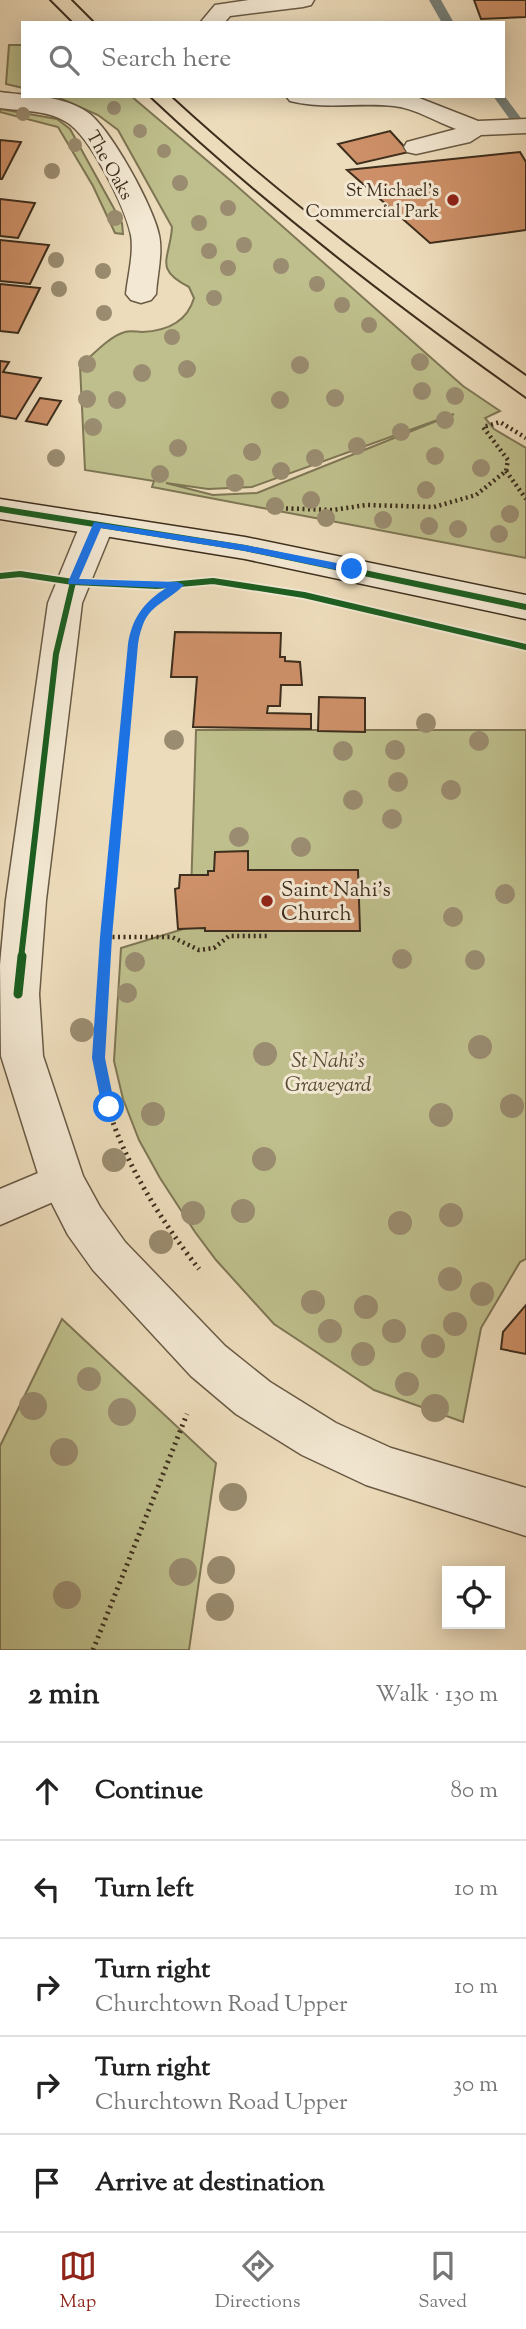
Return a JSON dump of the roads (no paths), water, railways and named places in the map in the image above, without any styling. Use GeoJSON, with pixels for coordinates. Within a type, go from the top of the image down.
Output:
{"type":"FeatureCollection","features":[{"type":"Feature","properties":{"kind":"street","name":"The Oaks"},"geometry":{"type":"LineString","coordinates":[[0,100],[60,110],[78,117],[90,126],[122,184],[145,234],[141,294]]}},
{"type":"Feature","properties":{"kind":"street"},"geometry":{"type":"LineString","coordinates":[[0,509],[245,548],[526,607]]}},
{"type":"Feature","properties":{"kind":"street"},"geometry":{"type":"LineString","coordinates":[[97,525],[65,603],[25,914],[11,1057],[62,1180],[84,1221],[109,1256],[208,1361],[253,1398],[319,1439],[383,1469],[526,1512]]}},
{"type":"Feature","properties":{"kind":"lane"},"geometry":{"type":"LineString","coordinates":[[213,21],[223,10],[303,0]]}},
{"type":"Feature","properties":{"kind":"lane"},"geometry":{"type":"LineString","coordinates":[[318,98],[400,99],[475,128],[526,126]]}},
{"type":"Feature","properties":{"kind":"lane"},"geometry":{"type":"LineString","coordinates":[[416,147],[461,137],[475,128]]}},
{"type":"Feature","properties":{"kind":"lane"},"geometry":{"type":"LineString","coordinates":[[0,1208],[62,1180]]}},
{"type":"Feature","properties":{"kind":"waterway"},"geometry":{"type":"LineString","coordinates":[[435,0],[447,21]]}},
{"type":"Feature","properties":{"kind":"waterway"},"geometry":{"type":"LineString","coordinates":[[500,98],[518,122]]}},
{"type":"Feature","properties":{"kind":"tram line"},"geometry":{"type":"LineString","coordinates":[[50,0],[71,21]]}},
{"type":"Feature","properties":{"kind":"tram line"},"geometry":{"type":"LineString","coordinates":[[72,0],[93,21]]}},
{"type":"Feature","properties":{"kind":"tram line"},"geometry":{"type":"LineString","coordinates":[[151,98],[285,216],[428,327],[526,398]]}},
{"type":"Feature","properties":{"kind":"tram line"},"geometry":{"type":"LineString","coordinates":[[173,98],[344,241],[526,375]]}},
{"type":"Feature","properties":{"kind":"place","name":"St Michael's Commercial Park"},"geometry":{"type":"Point","coordinates":[453,200]}},
{"type":"Feature","properties":{"kind":"place","name":"Saint Nahi's Church"},"geometry":{"type":"Point","coordinates":[267,901]}},
{"type":"Feature","properties":{"kind":"park label","name":"St Nahi's Graveyard"},"geometry":{"type":"Point","coordinates":[328,1072]}}]}
